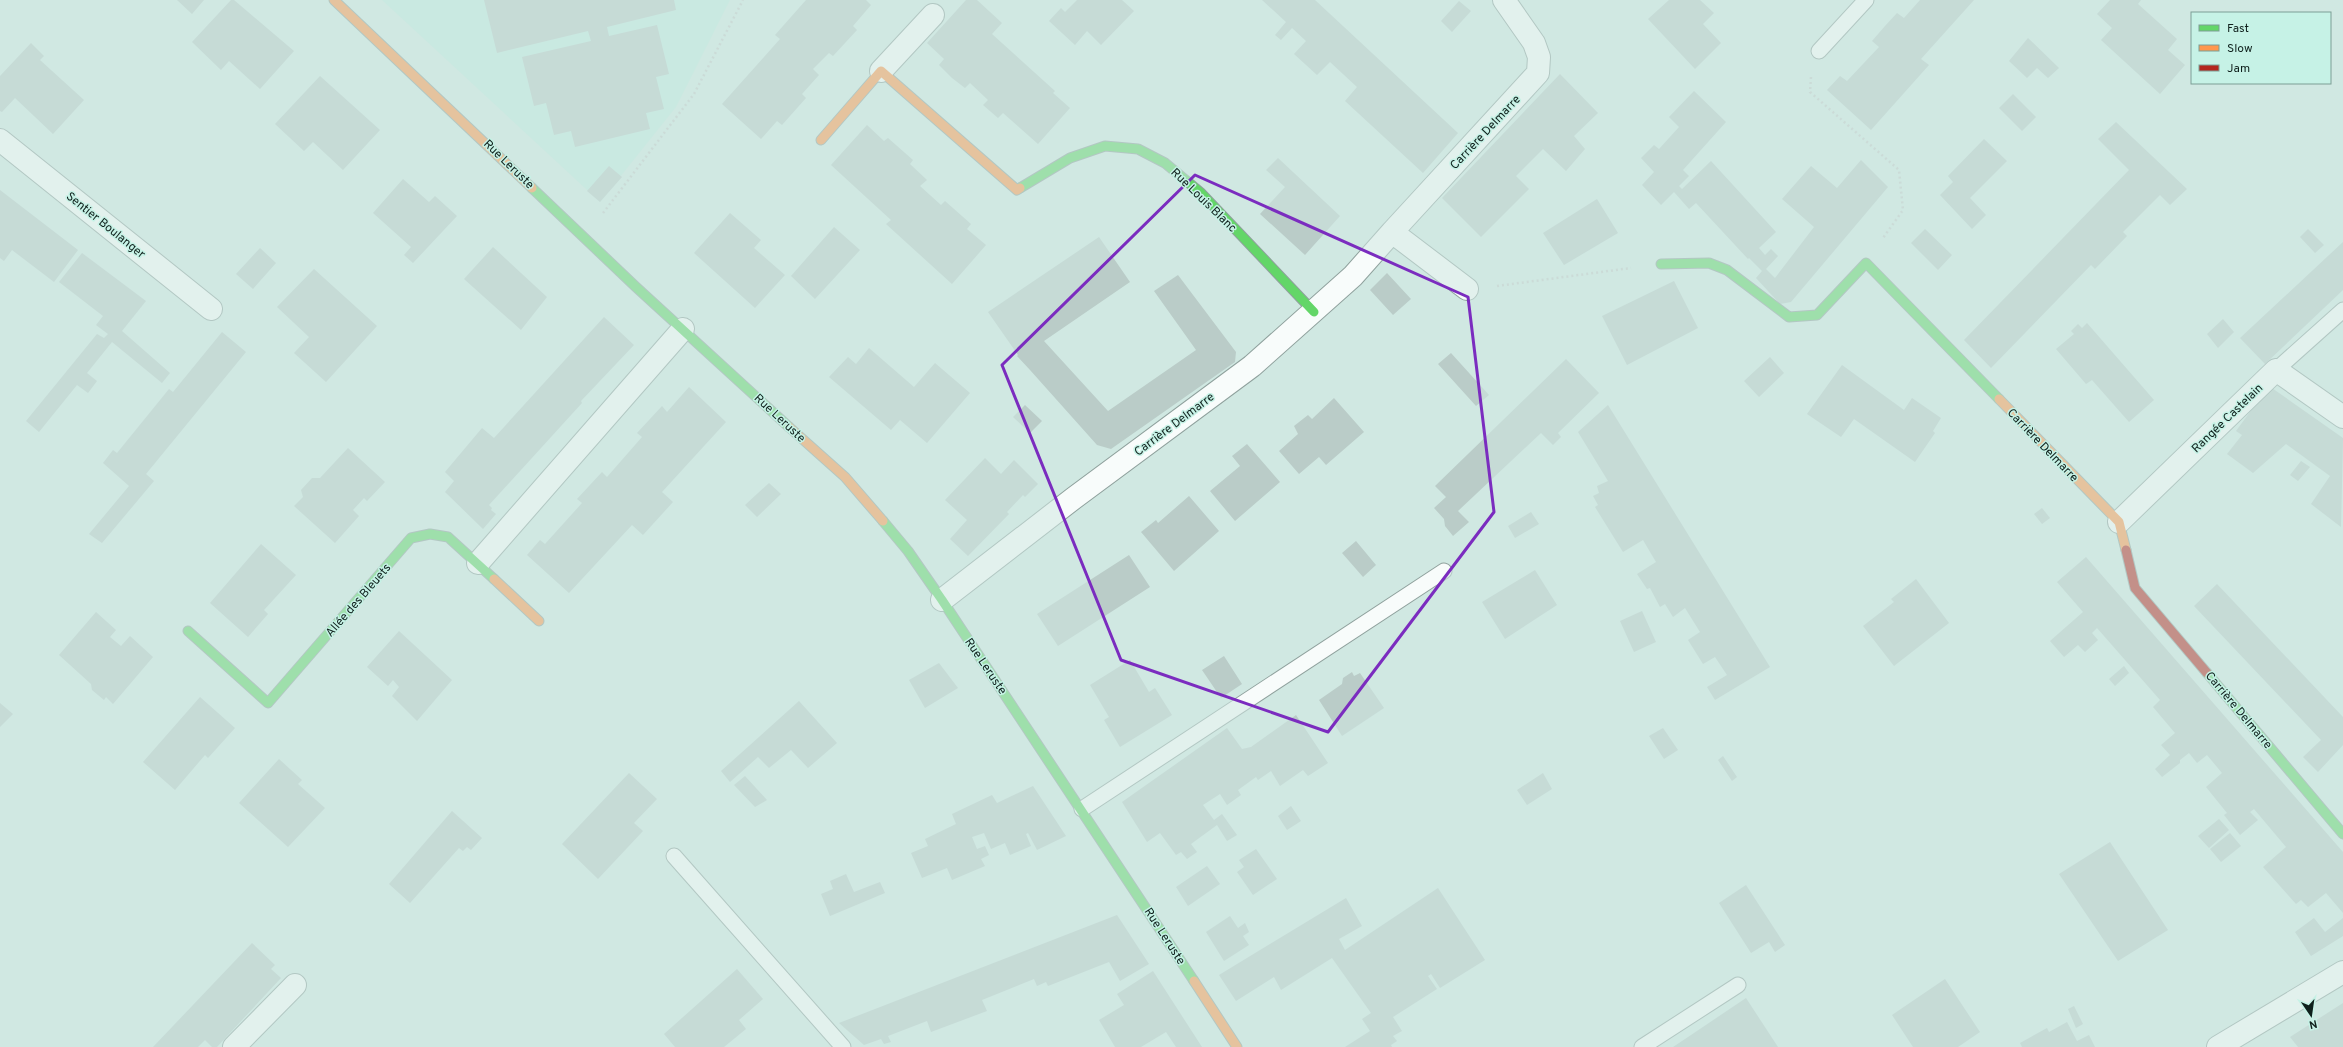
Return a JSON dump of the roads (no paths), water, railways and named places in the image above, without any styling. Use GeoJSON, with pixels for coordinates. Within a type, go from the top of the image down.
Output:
{"type":"FeatureCollection","features":[{"type":"Feature","properties":{"kind":"street","name":"Rue Leruste"},"geometry":{"type":"LineString","coordinates":[[334,0],[581,235],[845,477],[876,512],[908,551],[942,600],[1237,1047]]}},
{"type":"Feature","properties":{"kind":"street","name":"Carrière Delmarre"},"geometry":{"type":"LineString","coordinates":[[942,600],[1074,498],[1252,366],[1353,276],[1538,73],[1539,57],[1534,43],[1520,20],[1504,0]]}},
{"type":"Feature","properties":{"kind":"street"},"geometry":{"type":"LineString","coordinates":[[821,140],[881,71],[933,15]]}},
{"type":"Feature","properties":{"kind":"street","name":"Rue Louis Blanc"},"geometry":{"type":"LineString","coordinates":[[881,71],[1018,190],[1070,158],[1105,146],[1138,149],[1165,163],[1201,193],[1314,312]]}},
{"type":"Feature","properties":{"kind":"street","name":"Sentier Boulanger"},"geometry":{"type":"LineString","coordinates":[[0,140],[211,309]]}},
{"type":"Feature","properties":{"kind":"street"},"geometry":{"type":"LineString","coordinates":[[1392,232],[1467,290]]}},
{"type":"Feature","properties":{"kind":"street","name":"Carrière Delmarre"},"geometry":{"type":"LineString","coordinates":[[1661,264],[1709,263],[1726,270],[1789,317],[1817,315],[1866,263],[2118,522],[2135,588],[2343,834]]}},
{"type":"Feature","properties":{"kind":"street"},"geometry":{"type":"LineString","coordinates":[[478,563],[683,329]]}},
{"type":"Feature","properties":{"kind":"street"},"geometry":{"type":"LineString","coordinates":[[2276,370],[2343,417]]}},
{"type":"Feature","properties":{"kind":"street","name":"Rangée Castelain"},"geometry":{"type":"LineString","coordinates":[[2118,522],[2276,370]]}},
{"type":"Feature","properties":{"kind":"street","name":"Allée des Bleuets"},"geometry":{"type":"LineString","coordinates":[[188,631],[268,703],[411,538],[430,534],[448,537],[478,563],[539,621]]}},
{"type":"Feature","properties":{"kind":"street"},"geometry":{"type":"LineString","coordinates":[[2218,1047],[2343,972]]}},
{"type":"Feature","properties":{"kind":"street"},"geometry":{"type":"LineString","coordinates":[[234,1047],[295,985]]}},
{"type":"Feature","properties":{"kind":"lane"},"geometry":{"type":"LineString","coordinates":[[1819,52],[1866,0]]}},
{"type":"Feature","properties":{"kind":"lane"},"geometry":{"type":"LineString","coordinates":[[2276,370],[2343,310]]}},
{"type":"Feature","properties":{"kind":"lane"},"geometry":{"type":"LineString","coordinates":[[1082,810],[1444,571]]}},
{"type":"Feature","properties":{"kind":"lane"},"geometry":{"type":"LineString","coordinates":[[674,856],[843,1047]]}},
{"type":"Feature","properties":{"kind":"lane"},"geometry":{"type":"LineString","coordinates":[[1642,1047],[1738,985]]}}]}
